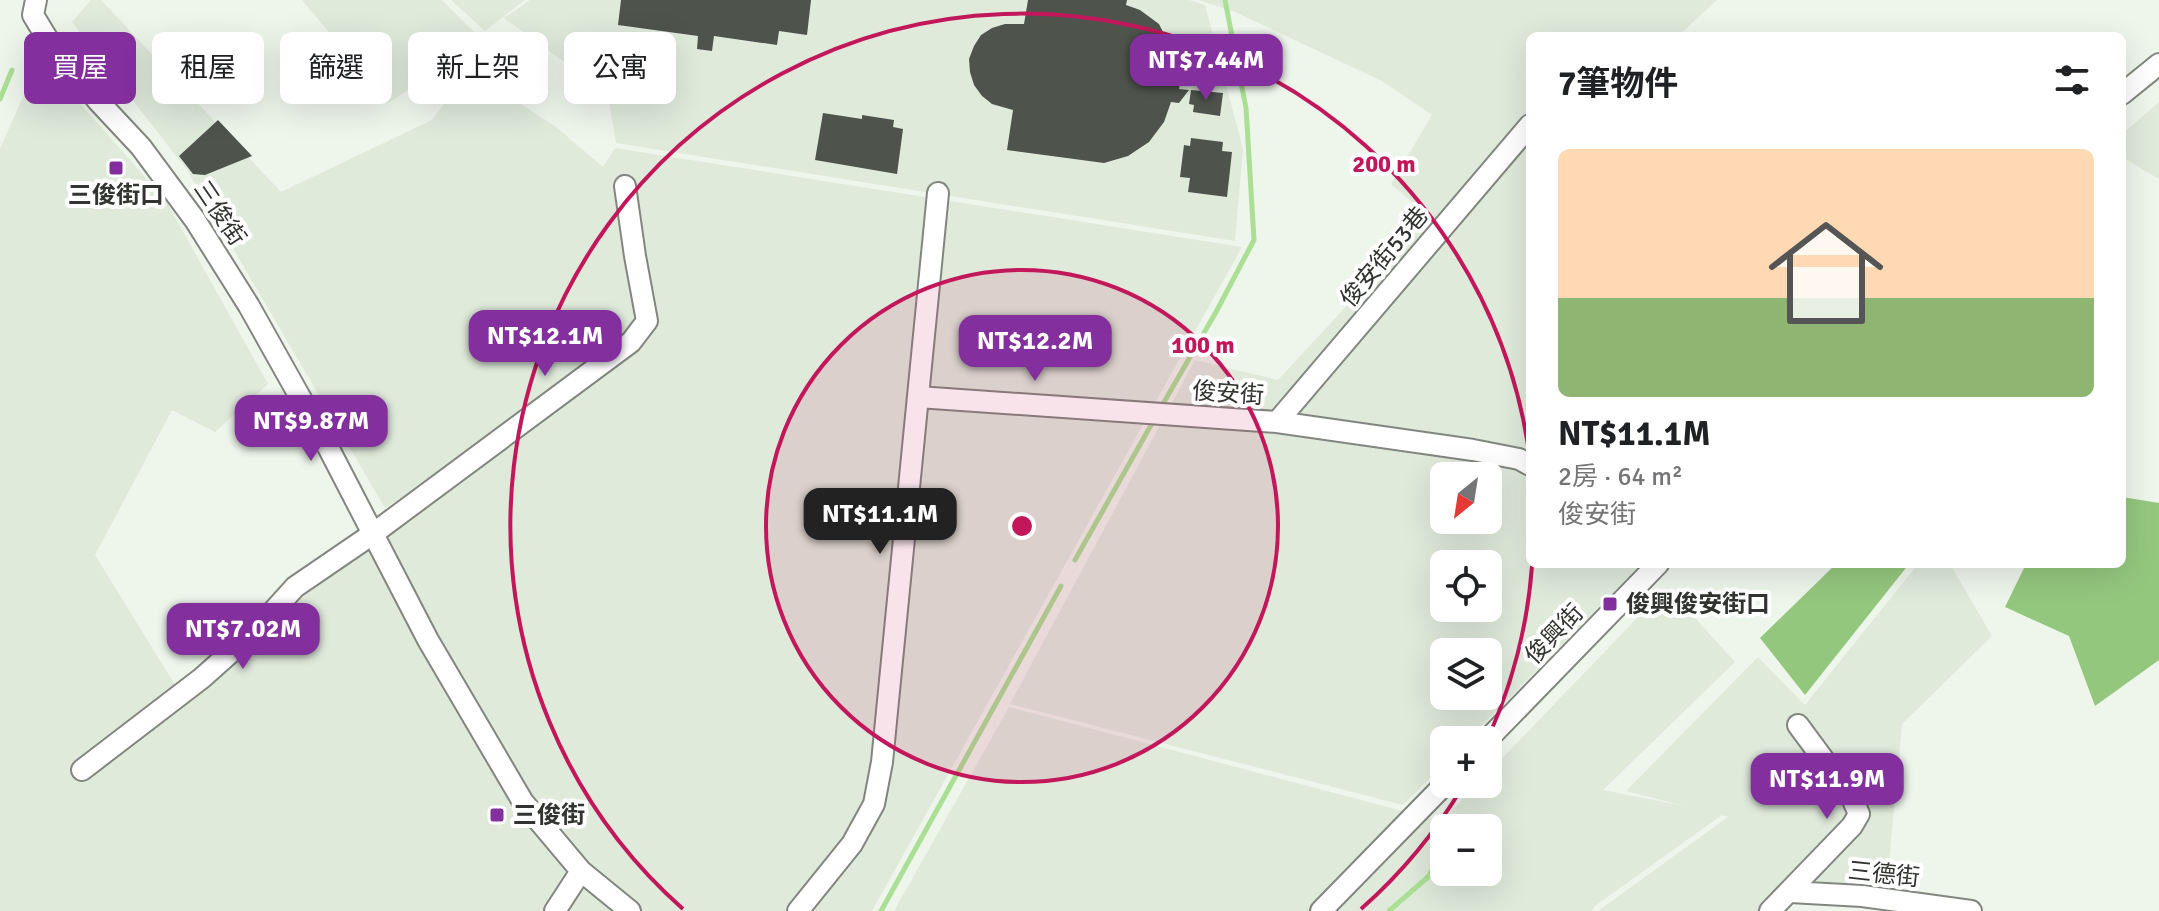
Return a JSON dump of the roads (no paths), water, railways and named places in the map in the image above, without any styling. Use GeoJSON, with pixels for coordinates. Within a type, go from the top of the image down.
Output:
{"type":"FeatureCollection","features":[{"type":"Feature","properties":{"kind":"street","name":"三俊街"},"geometry":{"type":"LineString","coordinates":[[36,0],[33,15],[47,38],[98,101],[141,147],[203,233],[249,306],[374,533],[428,640],[523,802],[581,871],[630,911]]}},
{"type":"Feature","properties":{"kind":"street"},"geometry":{"type":"LineString","coordinates":[[2126,91],[2159,64]]}},
{"type":"Feature","properties":{"kind":"street","name":"俊安街53巷"},"geometry":{"type":"LineString","coordinates":[[1277,422],[1526,130]]}},
{"type":"Feature","properties":{"kind":"street"},"geometry":{"type":"LineString","coordinates":[[82,770],[202,678],[257,629],[295,587],[374,533],[631,342],[647,321],[625,186]]}},
{"type":"Feature","properties":{"kind":"street"},"geometry":{"type":"LineString","coordinates":[[798,911],[852,844],[874,804],[882,762],[938,193]]}},
{"type":"Feature","properties":{"kind":"street","name":"俊安街"},"geometry":{"type":"LineString","coordinates":[[918,397],[1277,422],[1473,450],[1526,463]]}},
{"type":"Feature","properties":{"kind":"street","name":"俊興街"},"geometry":{"type":"LineString","coordinates":[[1501,726],[1653,568]]}},
{"type":"Feature","properties":{"kind":"street","name":"三德街"},"geometry":{"type":"LineString","coordinates":[[1770,911],[1852,826],[1859,814],[1852,798],[1798,725]]}},
{"type":"Feature","properties":{"kind":"street"},"geometry":{"type":"LineString","coordinates":[[1321,911],[1431,798]]}},
{"type":"Feature","properties":{"kind":"street"},"geometry":{"type":"LineString","coordinates":[[555,911],[581,871]]}},
{"type":"Feature","properties":{"kind":"street","name":"三德街"},"geometry":{"type":"LineString","coordinates":[[1790,892],[1862,896],[1971,911]]}},
{"type":"Feature","properties":{"kind":"waterway"},"geometry":{"type":"LineString","coordinates":[[1160,409],[1254,240],[1246,108],[1225,0]]}},
{"type":"Feature","properties":{"kind":"waterway"},"geometry":{"type":"LineString","coordinates":[[0,99],[12,70]]}},
{"type":"Feature","properties":{"kind":"waterway"},"geometry":{"type":"LineString","coordinates":[[1075,560],[1155,418]]}},
{"type":"Feature","properties":{"kind":"waterway"},"geometry":{"type":"LineString","coordinates":[[881,911],[1061,586]]}},
{"type":"Feature","properties":{"kind":"waterway"},"geometry":{"type":"LineString","coordinates":[[1389,911],[1430,874]]}},
{"type":"Feature","properties":{"kind":"place","name":"三俊街口"},"geometry":{"type":"Point","coordinates":[116,168]}},
{"type":"Feature","properties":{"kind":"place","name":"俊興俊安街口"},"geometry":{"type":"Point","coordinates":[1610,604]}},
{"type":"Feature","properties":{"kind":"place","name":"三俊街"},"geometry":{"type":"Point","coordinates":[497,815]}}]}
